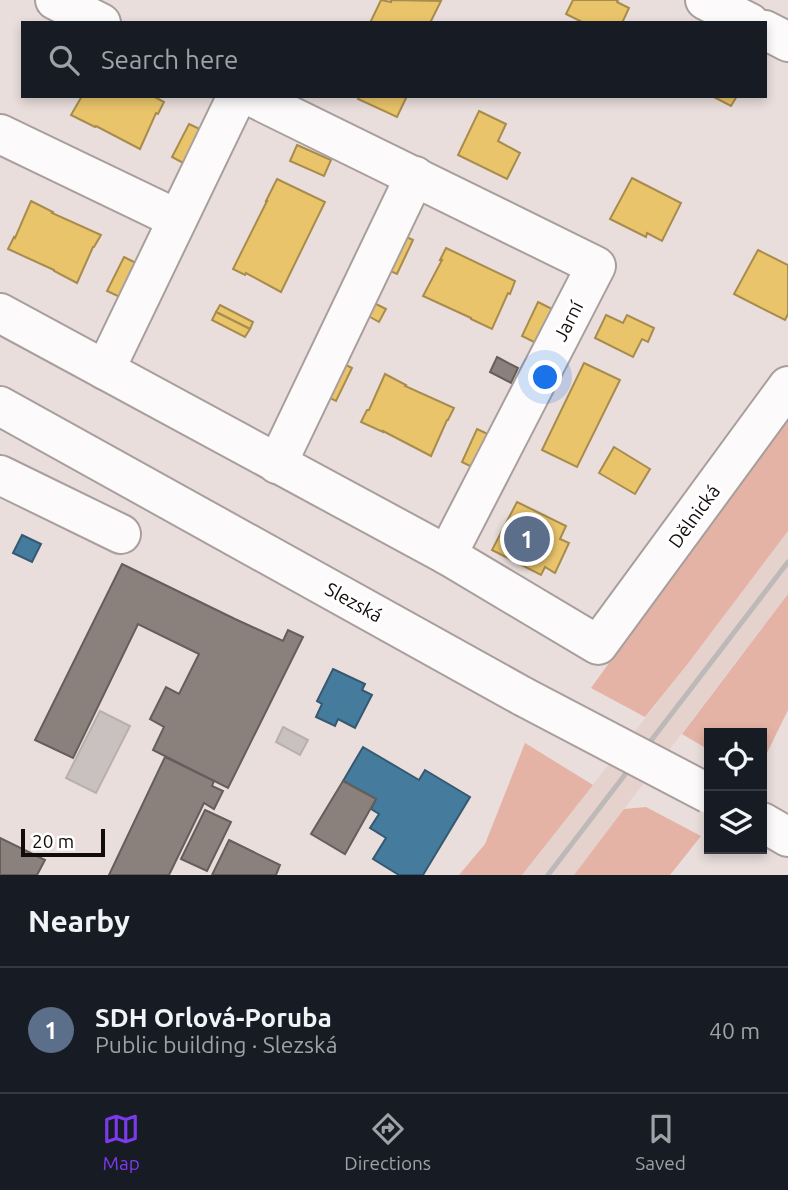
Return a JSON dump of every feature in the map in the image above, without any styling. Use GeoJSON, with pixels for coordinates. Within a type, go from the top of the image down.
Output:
{"type":"FeatureCollection","features":[{"type":"Feature","properties":{"kind":"street"},"geometry":{"type":"LineString","coordinates":[[54,0],[97,21]]}},
{"type":"Feature","properties":{"kind":"street"},"geometry":{"type":"LineString","coordinates":[[705,0],[746,21]]}},
{"type":"Feature","properties":{"kind":"street"},"geometry":{"type":"LineString","coordinates":[[767,31],[788,42]]}},
{"type":"Feature","properties":{"kind":"street"},"geometry":{"type":"LineString","coordinates":[[104,370],[236,98]]}},
{"type":"Feature","properties":{"kind":"street","name":"Jarní"},"geometry":{"type":"LineString","coordinates":[[254,98],[596,266],[447,555]]}},
{"type":"Feature","properties":{"kind":"street"},"geometry":{"type":"LineString","coordinates":[[0,134],[177,219]]}},
{"type":"Feature","properties":{"kind":"street"},"geometry":{"type":"LineString","coordinates":[[277,464],[415,176]]}},
{"type":"Feature","properties":{"kind":"street"},"geometry":{"type":"LineString","coordinates":[[0,313],[447,555]]}},
{"type":"Feature","properties":{"kind":"street","name":"Dělnická"},"geometry":{"type":"LineString","coordinates":[[447,555],[598,645],[788,386]]}},
{"type":"Feature","properties":{"kind":"street","name":"Slezská"},"geometry":{"type":"LineString","coordinates":[[0,406],[524,697],[704,791]]}},
{"type":"Feature","properties":{"kind":"street"},"geometry":{"type":"LineString","coordinates":[[0,475],[121,534]]}},
{"type":"Feature","properties":{"kind":"street"},"geometry":{"type":"LineString","coordinates":[[767,825],[788,837]]}},
{"type":"Feature","properties":{"kind":"shaded area"},"geometry":{"type":"Polygon","coordinates":[[[788,415],[788,531],[645,717],[591,688],[788,415]]]}},
{"type":"Feature","properties":{"kind":"shaded area"},"geometry":{"type":"Polygon","coordinates":[[[788,531],[788,594],[574,875],[522,875],[686,666],[788,531]]]}},
{"type":"Feature","properties":{"kind":"shaded area"},"geometry":{"type":"Polygon","coordinates":[[[788,594],[788,710],[767,753],[767,728],[704,728],[704,747],[682,734],[788,594]]]}},
{"type":"Feature","properties":{"kind":"shaded area"},"geometry":{"type":"Polygon","coordinates":[[[525,743],[593,785],[522,875],[459,875],[485,844],[525,743]]]}},
{"type":"Feature","properties":{"kind":"shaded area"},"geometry":{"type":"Polygon","coordinates":[[[646,807],[701,836],[670,875],[574,875],[624,809],[646,807]]]}},
{"type":"Feature","properties":{"kind":"building: Homes"},"geometry":{"type":"Polygon","coordinates":[[[381,0],[441,1],[431,21],[371,21],[381,0]]]}},
{"type":"Feature","properties":{"kind":"building: Homes"},"geometry":{"type":"Polygon","coordinates":[[[573,0],[618,0],[617,2],[629,8],[623,21],[580,21],[566,14],[573,0]]]}},
{"type":"Feature","properties":{"kind":"building: Homes"},"geometry":{"type":"Polygon","coordinates":[[[81,98],[157,98],[164,102],[158,114],[156,113],[140,149],[71,115],[81,98]]]}},
{"type":"Feature","properties":{"kind":"building: Homes"},"geometry":{"type":"Polygon","coordinates":[[[358,98],[406,98],[397,117],[358,98]]]}},
{"type":"Feature","properties":{"kind":"building: Homes"},"geometry":{"type":"Polygon","coordinates":[[[716,98],[736,98],[731,106],[716,98]]]}},
{"type":"Feature","properties":{"kind":"building: Homes"},"geometry":{"type":"Polygon","coordinates":[[[479,111],[506,124],[498,141],[520,153],[507,179],[458,155],[479,111]]]}},
{"type":"Feature","properties":{"kind":"building: Homes"},"geometry":{"type":"Polygon","coordinates":[[[189,124],[204,131],[187,165],[172,157],[189,124]]]}},
{"type":"Feature","properties":{"kind":"building: Homes"},"geometry":{"type":"Polygon","coordinates":[[[297,145],[331,160],[324,176],[290,161],[297,145]]]}},
{"type":"Feature","properties":{"kind":"building: Homes"},"geometry":{"type":"Polygon","coordinates":[[[632,178],[681,203],[662,241],[647,233],[646,237],[610,219],[632,178]]]}},
{"type":"Feature","properties":{"kind":"building: Homes"},"geometry":{"type":"Polygon","coordinates":[[[277,179],[325,202],[281,292],[233,269],[277,179]]]}},
{"type":"Feature","properties":{"kind":"building: Homes"},"geometry":{"type":"Polygon","coordinates":[[[31,201],[101,235],[77,283],[8,249],[31,201]]]}},
{"type":"Feature","properties":{"kind":"building: Homes"},"geometry":{"type":"Polygon","coordinates":[[[398,233],[413,240],[397,274],[381,267],[398,233]]]}},
{"type":"Feature","properties":{"kind":"building: Homes"},"geometry":{"type":"Polygon","coordinates":[[[446,248],[515,281],[492,329],[423,296],[446,248]]]}},
{"type":"Feature","properties":{"kind":"building: Homes"},"geometry":{"type":"Polygon","coordinates":[[[758,250],[788,265],[788,314],[785,320],[734,294],[758,250]]]}},
{"type":"Feature","properties":{"kind":"building: Homes"},"geometry":{"type":"Polygon","coordinates":[[[124,257],[138,264],[122,298],[107,291],[124,257]]]}},
{"type":"Feature","properties":{"kind":"building: Homes"},"geometry":{"type":"Polygon","coordinates":[[[370,301],[386,309],[379,322],[363,313],[370,301]]]}},
{"type":"Feature","properties":{"kind":"building: Homes"},"geometry":{"type":"Polygon","coordinates":[[[538,302],[554,310],[538,344],[522,336],[538,302]]]}},
{"type":"Feature","properties":{"kind":"building: Homes"},"geometry":{"type":"Polygon","coordinates":[[[220,305],[253,322],[250,329],[216,312],[220,305]]]}},
{"type":"Feature","properties":{"kind":"building: Homes"},"geometry":{"type":"Polygon","coordinates":[[[216,312],[250,329],[245,337],[212,320],[216,312]]]}},
{"type":"Feature","properties":{"kind":"building: Homes"},"geometry":{"type":"Polygon","coordinates":[[[606,315],[623,323],[627,315],[654,328],[648,342],[642,339],[633,357],[595,338],[606,315]]]}},
{"type":"Feature","properties":{"kind":"building: Homes"},"geometry":{"type":"Polygon","coordinates":[[[336,360],[352,368],[336,401],[320,393],[336,360]]]}},
{"type":"Feature","properties":{"kind":"building: Homes"},"geometry":{"type":"Polygon","coordinates":[[[584,363],[620,380],[577,467],[542,450],[584,363]]]}},
{"type":"Feature","properties":{"kind":"building: Homes"},"geometry":{"type":"Polygon","coordinates":[[[385,374],[454,408],[431,456],[361,422],[385,374]]]}},
{"type":"Feature","properties":{"kind":"building: Homes"},"geometry":{"type":"Polygon","coordinates":[[[477,429],[492,436],[476,469],[462,462],[477,429]]]}},
{"type":"Feature","properties":{"kind":"building: Homes"},"geometry":{"type":"Polygon","coordinates":[[[614,447],[650,469],[635,494],[599,473],[614,447]]]}},
{"type":"Feature","properties":{"kind":"building: Homes"},"geometry":{"type":"Polygon","coordinates":[[[517,502],[566,526],[560,539],[569,543],[555,573],[545,567],[541,575],[492,550],[517,502]]]}},
{"type":"Feature","properties":{"kind":"building: Public"},"geometry":{"type":"Polygon","coordinates":[[[22,535],[41,544],[32,562],[13,553],[22,535]]]}},
{"type":"Feature","properties":{"kind":"building: Public"},"geometry":{"type":"Polygon","coordinates":[[[333,669],[365,684],[362,690],[372,695],[355,728],[338,719],[335,726],[316,717],[322,704],[317,701],[333,669]]]}},
{"type":"Feature","properties":{"kind":"building: Public"},"geometry":{"type":"Polygon","coordinates":[[[363,747],[419,780],[425,770],[470,797],[423,875],[399,875],[373,859],[386,838],[370,828],[379,814],[371,809],[376,799],[343,781],[363,747]]]}},
{"type":"Feature","properties":{"kind":"building: Industry"},"geometry":{"type":"Polygon","coordinates":[[[497,357],[518,368],[511,383],[490,372],[497,357]]]}},
{"type":"Feature","properties":{"kind":"building: Industry"},"geometry":{"type":"Polygon","coordinates":[[[122,564],[283,641],[288,630],[303,637],[228,788],[153,750],[164,727],[150,719],[166,687],[179,694],[199,654],[138,624],[73,758],[35,740],[122,564]]]}},
{"type":"Feature","properties":{"kind":"building: Industry"},"geometry":{"type":"Polygon","coordinates":[[[165,757],[214,781],[212,786],[223,791],[214,809],[204,803],[169,875],[109,875],[165,757]]]}},
{"type":"Feature","properties":{"kind":"building: Industry"},"geometry":{"type":"Polygon","coordinates":[[[343,781],[376,799],[345,854],[311,834],[343,781]]]}},
{"type":"Feature","properties":{"kind":"building: Industry"},"geometry":{"type":"Polygon","coordinates":[[[205,810],[231,822],[207,871],[181,859],[205,810]]]}},
{"type":"Feature","properties":{"kind":"building: Industry"},"geometry":{"type":"Polygon","coordinates":[[[0,838],[45,860],[37,875],[0,875],[0,838]]]}},
{"type":"Feature","properties":{"kind":"building: Industry"},"geometry":{"type":"Polygon","coordinates":[[[229,840],[280,865],[276,875],[212,875],[229,840]]]}},
{"type":"Feature","properties":{"kind":"building: Other"},"geometry":{"type":"Polygon","coordinates":[[[100,711],[130,726],[96,793],[66,778],[100,711]]]}},
{"type":"Feature","properties":{"kind":"building: Other"},"geometry":{"type":"Polygon","coordinates":[[[283,727],[308,740],[300,755],[276,742],[283,727]]]}},
{"type":"Feature","properties":{"kind":"railway"},"geometry":{"type":"LineString","coordinates":[[548,875],[788,562]]}},
{"type":"Feature","properties":{"kind":"place","name":"SDH Orlová-Poruba"},"geometry":{"type":"Point","coordinates":[527,539]}}]}
